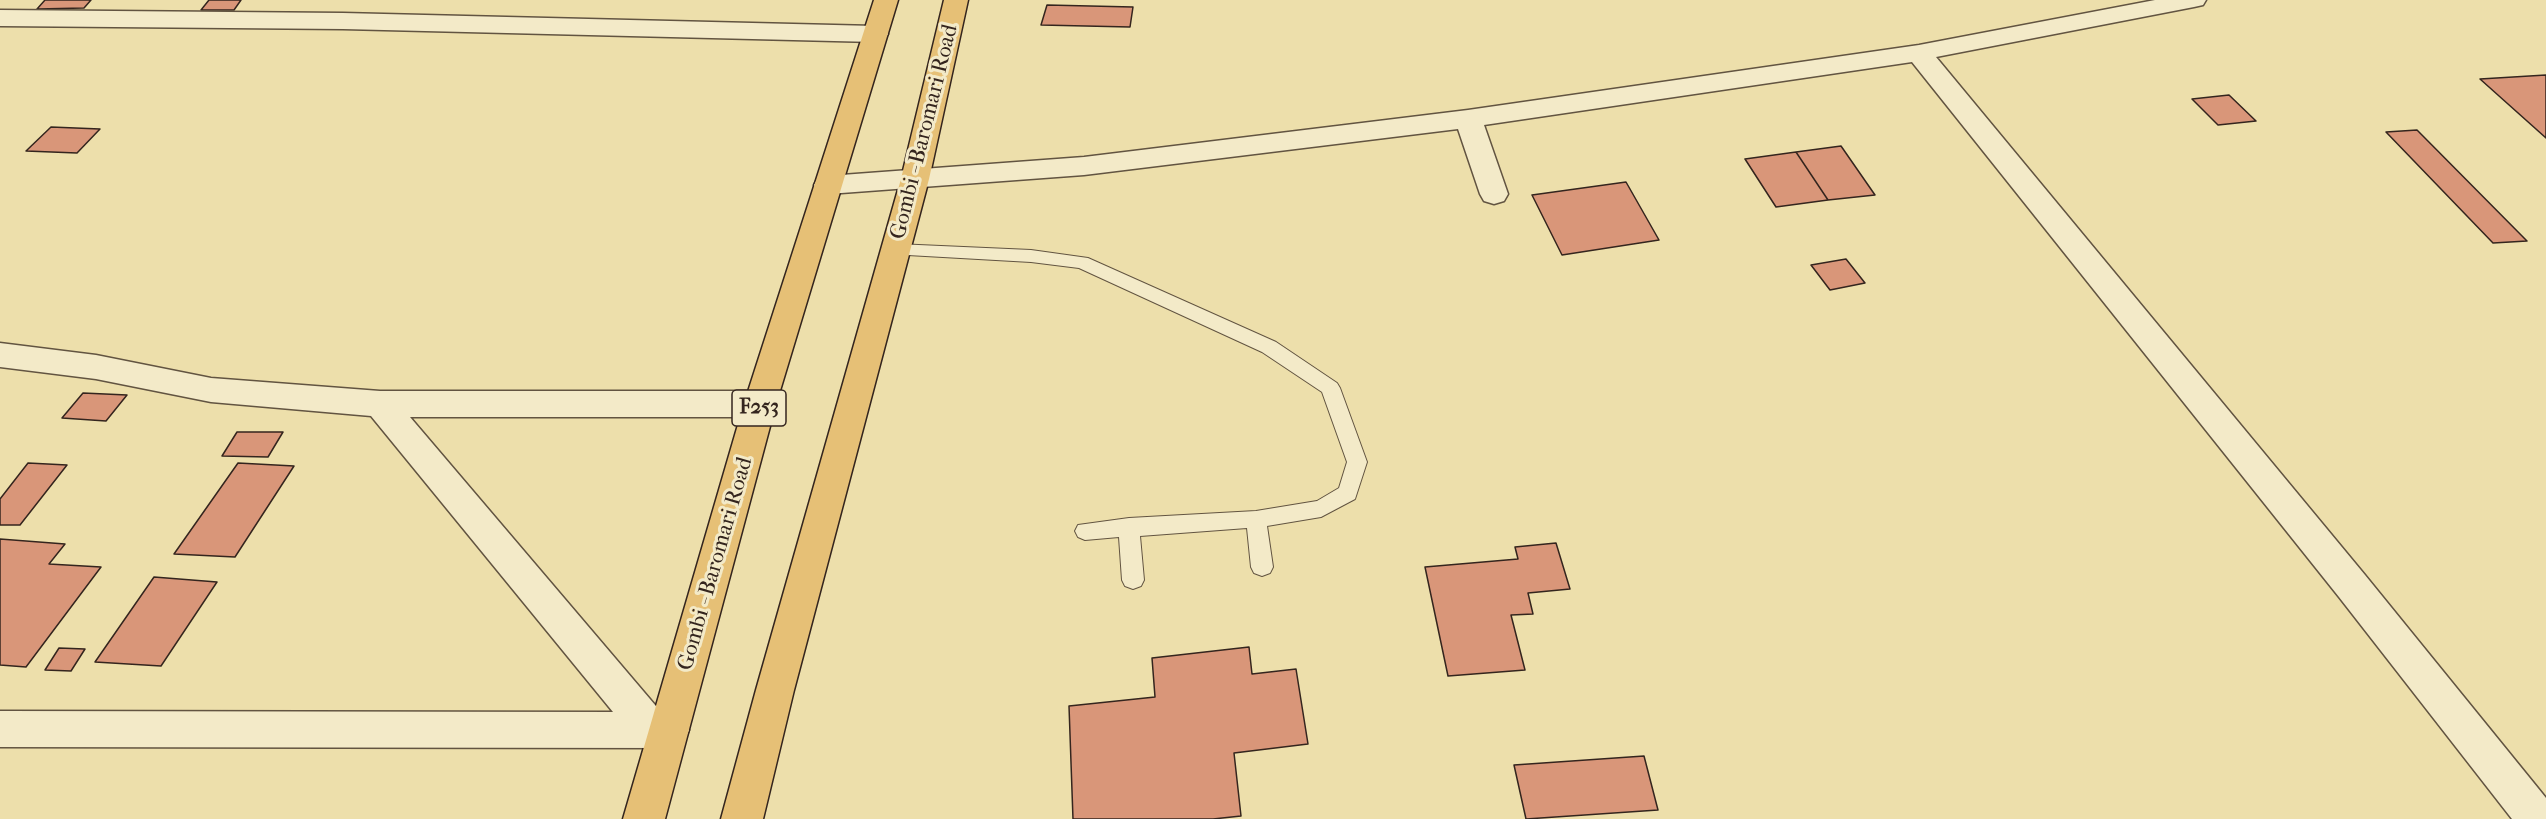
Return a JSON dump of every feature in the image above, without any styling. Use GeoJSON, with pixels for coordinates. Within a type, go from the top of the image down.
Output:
{"type":"FeatureCollection","features":[{"type":"Feature","properties":{"kind":"main road","name":"Gombi - Baromari Road"},"geometry":{"type":"LineString","coordinates":[[644,819],[661,730],[886,0]]}},
{"type":"Feature","properties":{"kind":"main road","name":"Gombi - Baromari Road"},"geometry":{"type":"LineString","coordinates":[[742,819],[775,690],[915,179],[956,0]]}},
{"type":"Feature","properties":{"kind":"street"},"geometry":{"type":"LineString","coordinates":[[828,185],[1084,166],[1468,119],[1919,53],[2194,0]]}},
{"type":"Feature","properties":{"kind":"street"},"geometry":{"type":"LineString","coordinates":[[0,18],[343,21],[875,34]]}},
{"type":"Feature","properties":{"kind":"street"},"geometry":{"type":"LineString","coordinates":[[1919,53],[2345,577],[2536,819]]}},
{"type":"Feature","properties":{"kind":"street"},"geometry":{"type":"LineString","coordinates":[[1468,119],[1494,194]]}},
{"type":"Feature","properties":{"kind":"street"},"geometry":{"type":"LineString","coordinates":[[0,355],[96,367],[211,390],[380,404],[760,404]]}},
{"type":"Feature","properties":{"kind":"street"},"geometry":{"type":"LineString","coordinates":[[380,404],[661,730]]}},
{"type":"Feature","properties":{"kind":"street"},"geometry":{"type":"LineString","coordinates":[[0,729],[661,730]]}},
{"type":"Feature","properties":{"kind":"lane"},"geometry":{"type":"LineString","coordinates":[[896,250],[1031,256],[1082,262],[1269,347],[1330,388],[1357,462],[1348,493],[1321,509],[1256,519],[1085,531]]}},
{"type":"Feature","properties":{"kind":"lane"},"geometry":{"type":"LineString","coordinates":[[1256,519],[1262,567]]}},
{"type":"Feature","properties":{"kind":"lane"},"geometry":{"type":"LineString","coordinates":[[1129,527],[1133,580]]}},
{"type":"Feature","properties":{"kind":"building"},"geometry":{"type":"Polygon","coordinates":[[[45,0],[91,0],[84,8],[37,9],[45,0]]]}},
{"type":"Feature","properties":{"kind":"building"},"geometry":{"type":"Polygon","coordinates":[[[209,0],[241,0],[234,10],[201,10],[209,0]]]}},
{"type":"Feature","properties":{"kind":"building"},"geometry":{"type":"Polygon","coordinates":[[[1047,5],[1133,7],[1130,27],[1041,25],[1047,5]]]}},
{"type":"Feature","properties":{"kind":"building"},"geometry":{"type":"Polygon","coordinates":[[[2546,75],[2546,138],[2480,79],[2546,75]]]}},
{"type":"Feature","properties":{"kind":"building"},"geometry":{"type":"Polygon","coordinates":[[[2229,95],[2256,121],[2218,125],[2192,99],[2229,95]]]}},
{"type":"Feature","properties":{"kind":"building"},"geometry":{"type":"Polygon","coordinates":[[[51,127],[100,129],[77,153],[26,151],[51,127]]]}},
{"type":"Feature","properties":{"kind":"building"},"geometry":{"type":"Polygon","coordinates":[[[2417,130],[2527,241],[2493,243],[2386,132],[2417,130]]]}},
{"type":"Feature","properties":{"kind":"building"},"geometry":{"type":"Polygon","coordinates":[[[1841,146],[1875,195],[1828,200],[1796,152],[1841,146]]]}},
{"type":"Feature","properties":{"kind":"building"},"geometry":{"type":"Polygon","coordinates":[[[1796,152],[1828,200],[1776,207],[1745,159],[1796,152]]]}},
{"type":"Feature","properties":{"kind":"building"},"geometry":{"type":"Polygon","coordinates":[[[1626,182],[1659,240],[1562,255],[1532,195],[1626,182]]]}},
{"type":"Feature","properties":{"kind":"building"},"geometry":{"type":"Polygon","coordinates":[[[1846,259],[1865,283],[1830,290],[1811,265],[1846,259]]]}},
{"type":"Feature","properties":{"kind":"building"},"geometry":{"type":"Polygon","coordinates":[[[83,393],[127,395],[106,421],[62,418],[83,393]]]}},
{"type":"Feature","properties":{"kind":"building"},"geometry":{"type":"Polygon","coordinates":[[[237,432],[283,432],[268,457],[222,456],[237,432]]]}},
{"type":"Feature","properties":{"kind":"building"},"geometry":{"type":"Polygon","coordinates":[[[28,463],[67,465],[20,525],[0,525],[0,499],[28,463]]]}},
{"type":"Feature","properties":{"kind":"building"},"geometry":{"type":"Polygon","coordinates":[[[238,463],[294,466],[235,557],[174,554],[238,463]]]}},
{"type":"Feature","properties":{"kind":"building"},"geometry":{"type":"Polygon","coordinates":[[[0,539],[65,544],[49,564],[101,567],[26,667],[0,665],[0,539]]]}},
{"type":"Feature","properties":{"kind":"building"},"geometry":{"type":"Polygon","coordinates":[[[1556,543],[1570,589],[1528,593],[1533,614],[1511,615],[1525,670],[1448,676],[1425,567],[1518,559],[1515,547],[1556,543]]]}},
{"type":"Feature","properties":{"kind":"building"},"geometry":{"type":"Polygon","coordinates":[[[154,577],[217,582],[161,666],[95,662],[154,577]]]}},
{"type":"Feature","properties":{"kind":"building"},"geometry":{"type":"Polygon","coordinates":[[[1249,647],[1252,674],[1296,669],[1308,744],[1234,753],[1241,816],[1213,819],[1073,819],[1069,706],[1155,697],[1152,658],[1249,647]]]}},
{"type":"Feature","properties":{"kind":"building"},"geometry":{"type":"Polygon","coordinates":[[[59,648],[85,649],[71,671],[45,670],[59,648]]]}},
{"type":"Feature","properties":{"kind":"building"},"geometry":{"type":"Polygon","coordinates":[[[1644,756],[1658,810],[1526,819],[1514,765],[1644,756]]]}}]}
